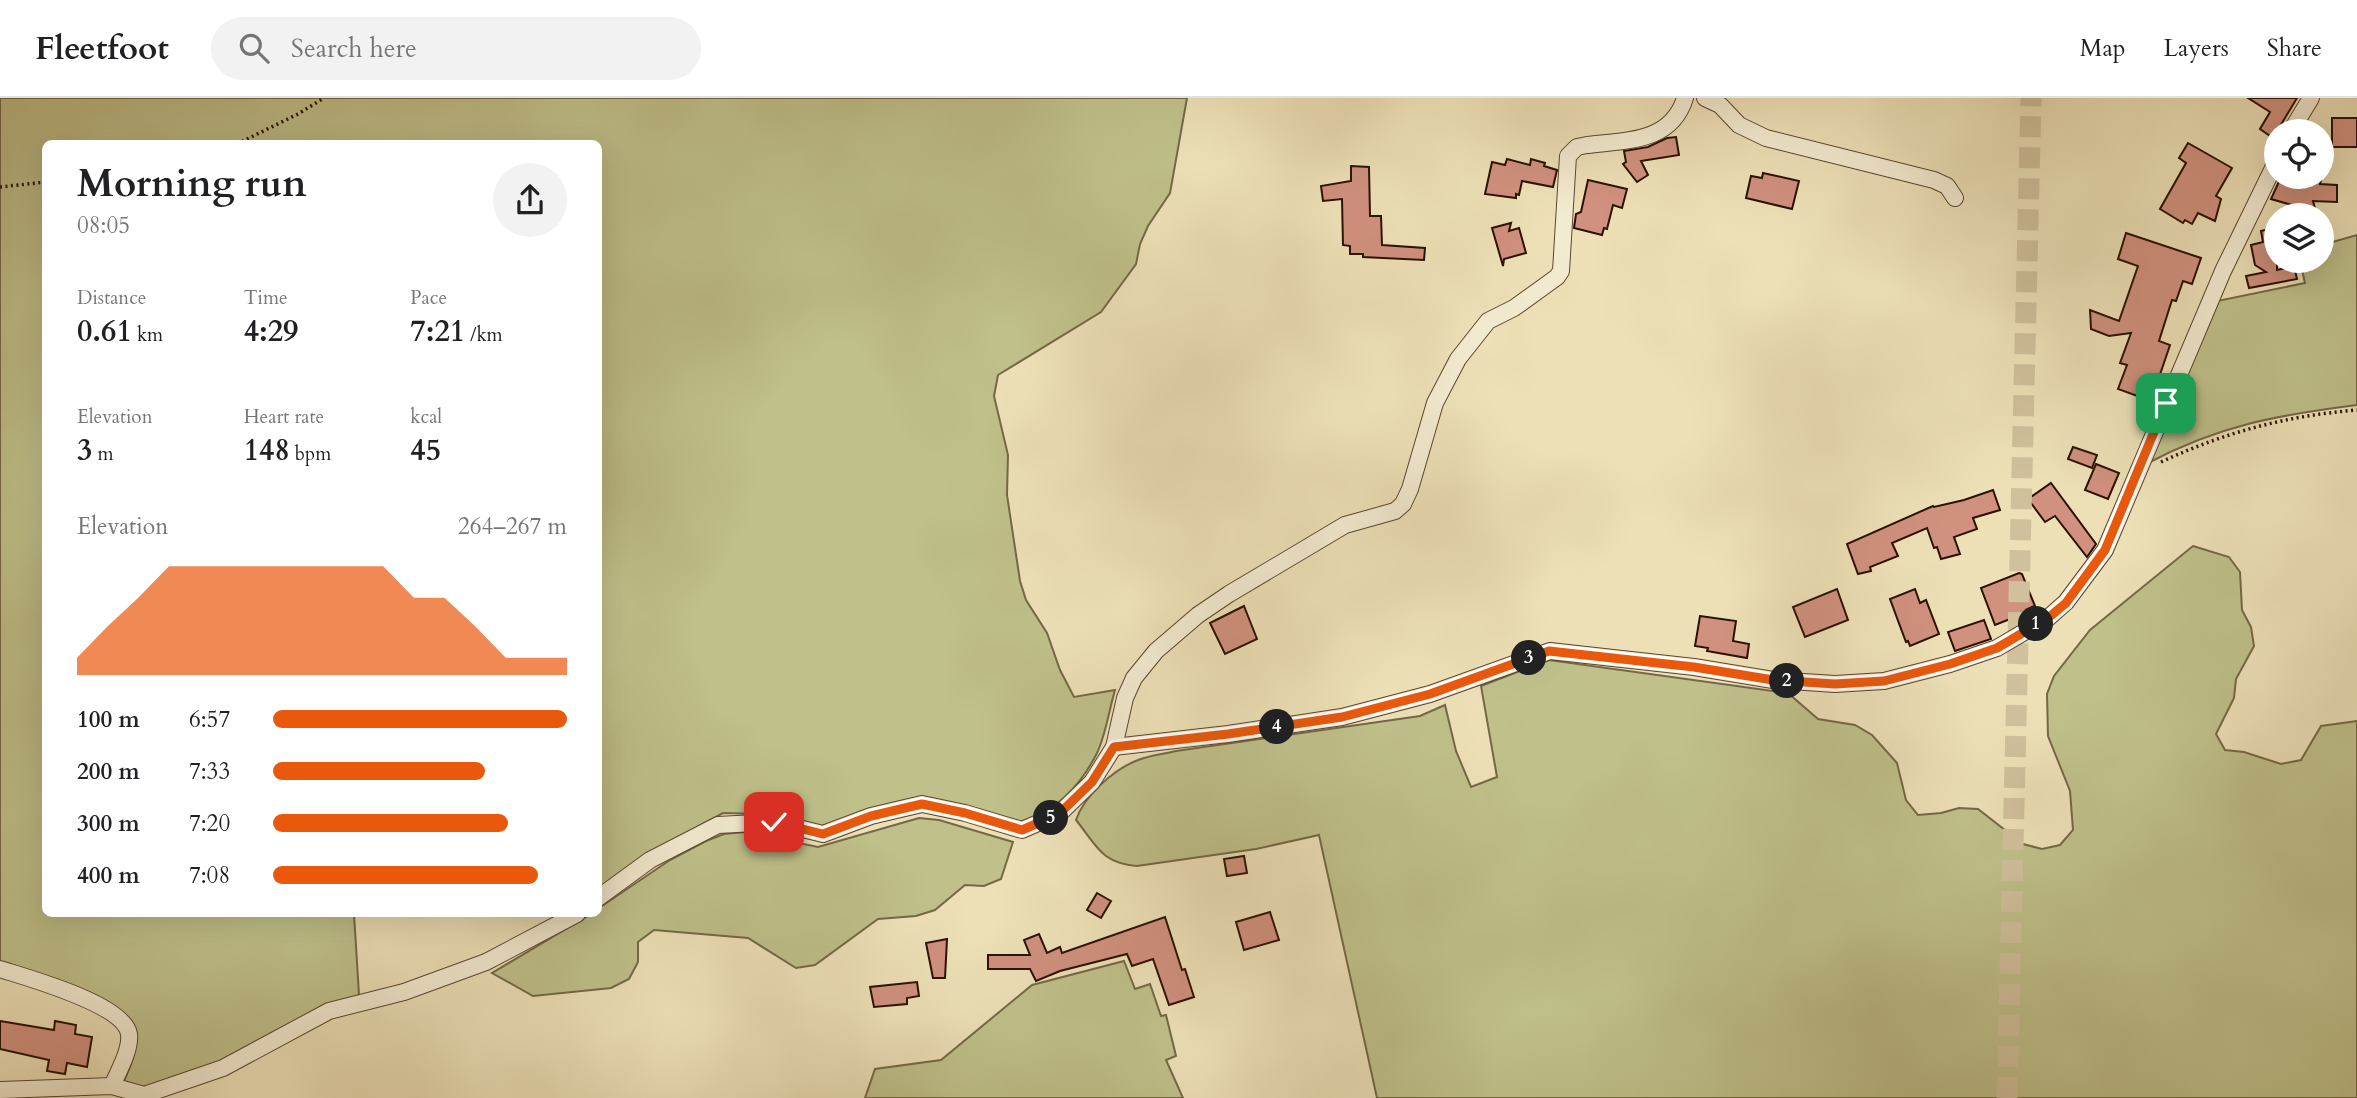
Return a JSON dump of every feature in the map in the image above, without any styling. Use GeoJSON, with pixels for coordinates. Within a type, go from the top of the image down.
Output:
{"type":"FeatureCollection","features":[{"type":"Feature","properties":{"kind":"street"},"geometry":{"type":"LineString","coordinates":[[2298,119],[2311,98]]}},
{"type":"Feature","properties":{"kind":"street"},"geometry":{"type":"LineString","coordinates":[[602,895],[650,860],[718,825],[774,822],[823,834],[871,816],[922,804],[965,813],[1022,830],[1059,814],[1092,782],[1114,747],[1125,698],[1134,678],[1156,651],[1198,615],[1345,525],[1395,511],[1403,505],[1435,402],[1458,359],[1488,321],[1525,300],[1557,277],[1561,271],[1568,156],[1577,147],[1651,135],[1671,125],[1694,99],[1720,105],[1739,125],[1766,138],[1934,180],[1947,186],[1955,198]]}},
{"type":"Feature","properties":{"kind":"street"},"geometry":{"type":"LineString","coordinates":[[1114,747],[1342,717],[1430,694],[1549,651],[1694,667],[1773,680],[1835,684],[1884,681],[1950,664],[1997,648],[2048,618],[2066,603],[2105,550],[2222,271],[2264,186]]}},
{"type":"Feature","properties":{"kind":"street"},"geometry":{"type":"LineString","coordinates":[[0,1090],[112,1086],[144,1095],[223,1068],[329,1011],[404,992],[486,962],[572,917]]}},
{"type":"Feature","properties":{"kind":"street"},"geometry":{"type":"LineString","coordinates":[[0,969],[68,992],[110,1010],[124,1022],[129,1035],[128,1042],[112,1086]]}},
{"type":"Feature","properties":{"kind":"path"},"geometry":{"type":"LineString","coordinates":[[245,140],[324,98]]}},
{"type":"Feature","properties":{"kind":"path"},"geometry":{"type":"LineString","coordinates":[[0,187],[42,182]]}},
{"type":"Feature","properties":{"kind":"path"},"geometry":{"type":"LineString","coordinates":[[2138,469],[2152,466],[2232,433],[2284,419],[2357,410]]}},
{"type":"Feature","properties":{"kind":"green space"},"geometry":{"type":"Polygon","coordinates":[[[0,98],[1187,98],[1170,193],[1148,226],[1140,244],[1136,264],[1101,312],[998,375],[994,396],[1008,455],[1007,495],[1020,581],[1026,600],[1047,633],[1060,670],[1074,697],[1115,690],[1103,738],[1083,776],[1054,806],[1017,822],[933,799],[913,798],[826,827],[761,814],[723,813],[651,852],[602,886],[602,140],[42,140],[42,917],[354,917],[359,995],[216,1064],[146,1089],[122,1085],[133,1056],[132,1025],[0,964],[0,98]]]}},
{"type":"Feature","properties":{"kind":"green space"},"geometry":{"type":"Polygon","coordinates":[[[2357,235],[2357,405],[2250,424],[2200,439],[2148,463],[2217,301],[2305,283],[2303,273],[2334,273],[2334,242],[2357,235]]]}},
{"type":"Feature","properties":{"kind":"green space"},"geometry":{"type":"Polygon","coordinates":[[[2193,546],[2229,557],[2240,572],[2242,610],[2251,627],[2254,646],[2236,679],[2234,698],[2216,734],[2225,750],[2244,752],[2281,764],[2301,760],[2321,726],[2357,721],[2357,1098],[1377,1098],[1319,835],[1256,849],[1137,866],[1107,857],[1076,820],[1101,784],[1119,770],[1143,758],[1420,716],[1445,705],[1456,751],[1471,787],[1497,777],[1481,686],[1549,660],[1788,693],[1818,719],[1855,725],[1872,735],[1897,763],[1906,800],[1918,815],[1959,808],[1978,809],[2023,844],[2042,849],[2060,845],[2073,830],[2070,791],[2048,736],[2047,694],[2054,676],[2090,630],[2193,546]]]}},
{"type":"Feature","properties":{"kind":"green space"},"geometry":{"type":"Polygon","coordinates":[[[919,818],[939,820],[1013,842],[1001,879],[984,886],[965,885],[935,910],[916,916],[878,919],[815,965],[796,968],[748,938],[654,930],[638,942],[638,962],[629,979],[611,988],[533,996],[492,973],[586,917],[602,917],[602,906],[670,860],[724,834],[745,832],[818,847],[919,818]]]}},
{"type":"Feature","properties":{"kind":"green space"},"geometry":{"type":"Polygon","coordinates":[[[1124,961],[1135,989],[1150,984],[1161,1016],[1166,1015],[1176,1056],[1166,1060],[1183,1098],[865,1098],[875,1069],[941,1060],[1032,985],[1124,961]]]}},
{"type":"Feature","properties":{"kind":"building"},"geometry":{"type":"Polygon","coordinates":[[[2248,98],[2297,98],[2284,119],[2266,119],[2270,112],[2248,98]]]}},
{"type":"Feature","properties":{"kind":"building"},"geometry":{"type":"Polygon","coordinates":[[[2357,118],[2357,147],[2334,147],[2332,119],[2357,118]]]}},
{"type":"Feature","properties":{"kind":"building"},"geometry":{"type":"Polygon","coordinates":[[[1676,137],[1679,155],[1641,161],[1648,175],[1637,182],[1623,164],[1626,162],[1624,151],[1648,147],[1676,137]]]}},
{"type":"Feature","properties":{"kind":"building"},"geometry":{"type":"Polygon","coordinates":[[[2188,143],[2232,168],[2216,196],[2221,199],[2215,221],[2198,213],[2192,224],[2185,220],[2183,223],[2160,209],[2186,163],[2179,158],[2188,143]]]}},
{"type":"Feature","properties":{"kind":"building"},"geometry":{"type":"Polygon","coordinates":[[[1507,159],[1530,165],[1531,159],[1557,170],[1553,187],[1522,181],[1516,198],[1485,194],[1492,162],[1505,165],[1507,159]]]}},
{"type":"Feature","properties":{"kind":"building"},"geometry":{"type":"Polygon","coordinates":[[[1351,166],[1369,167],[1370,216],[1381,216],[1382,245],[1425,248],[1424,260],[1363,257],[1363,254],[1350,254],[1350,246],[1343,245],[1342,199],[1323,201],[1321,186],[1351,181],[1351,166]]]}},
{"type":"Feature","properties":{"kind":"building"},"geometry":{"type":"Polygon","coordinates":[[[1763,173],[1799,181],[1792,209],[1746,198],[1751,176],[1762,178],[1763,173]]]}},
{"type":"Feature","properties":{"kind":"building"},"geometry":{"type":"Polygon","coordinates":[[[1588,180],[1627,189],[1622,208],[1613,205],[1607,229],[1604,228],[1602,235],[1574,228],[1576,214],[1581,212],[1588,180]]]}},
{"type":"Feature","properties":{"kind":"building"},"geometry":{"type":"Polygon","coordinates":[[[2334,185],[2337,185],[2337,202],[2285,203],[2271,199],[2276,189],[2334,189],[2334,185]]]}},
{"type":"Feature","properties":{"kind":"building"},"geometry":{"type":"Polygon","coordinates":[[[1511,223],[1509,231],[1519,228],[1526,253],[1504,259],[1503,266],[1492,228],[1511,223]]]}},
{"type":"Feature","properties":{"kind":"building"},"geometry":{"type":"Polygon","coordinates":[[[2264,230],[2264,271],[2255,265],[2251,245],[2263,242],[2261,231],[2264,230]]]}},
{"type":"Feature","properties":{"kind":"building"},"geometry":{"type":"Polygon","coordinates":[[[2126,233],[2201,258],[2192,284],[2183,281],[2176,301],[2172,300],[2159,341],[2170,345],[2151,401],[2118,389],[2127,365],[2120,363],[2131,333],[2109,336],[2091,329],[2090,310],[2119,321],[2138,266],[2118,259],[2126,233]]]}},
{"type":"Feature","properties":{"kind":"building"},"geometry":{"type":"Polygon","coordinates":[[[2264,272],[2296,273],[2297,279],[2249,288],[2246,276],[2264,272]]]}},
{"type":"Feature","properties":{"kind":"building"},"geometry":{"type":"Polygon","coordinates":[[[2073,447],[2097,455],[2092,468],[2068,459],[2073,447]]]}},
{"type":"Feature","properties":{"kind":"building"},"geometry":{"type":"Polygon","coordinates":[[[2096,464],[2119,473],[2108,499],[2085,490],[2096,464]]]}},
{"type":"Feature","properties":{"kind":"building"},"geometry":{"type":"Polygon","coordinates":[[[2051,483],[2096,544],[2087,557],[2055,516],[2045,522],[2028,499],[2051,483]]]}},
{"type":"Feature","properties":{"kind":"building"},"geometry":{"type":"Polygon","coordinates":[[[1993,490],[2000,510],[1973,518],[1977,529],[1954,537],[1960,554],[1941,559],[1927,528],[1892,543],[1898,556],[1870,567],[1871,571],[1858,574],[1847,544],[1933,506],[1964,500],[1993,490]]]}},
{"type":"Feature","properties":{"kind":"building"},"geometry":{"type":"Polygon","coordinates":[[[2022,574],[2035,606],[2032,607],[2033,610],[1995,625],[1981,588],[2022,574]]]}},
{"type":"Feature","properties":{"kind":"building"},"geometry":{"type":"Polygon","coordinates":[[[1837,589],[1848,620],[1805,637],[1793,607],[1837,589]]]}},
{"type":"Feature","properties":{"kind":"building"},"geometry":{"type":"Polygon","coordinates":[[[1915,589],[1920,603],[1926,600],[1939,634],[1910,646],[1908,641],[1906,642],[1890,599],[1915,589]]]}},
{"type":"Feature","properties":{"kind":"building"},"geometry":{"type":"Polygon","coordinates":[[[1244,606],[1257,639],[1225,654],[1210,623],[1244,606]]]}},
{"type":"Feature","properties":{"kind":"building"},"geometry":{"type":"Polygon","coordinates":[[[1700,616],[1736,621],[1733,641],[1749,644],[1747,658],[1707,651],[1708,648],[1695,646],[1700,616]]]}},
{"type":"Feature","properties":{"kind":"building"},"geometry":{"type":"Polygon","coordinates":[[[1984,620],[1991,639],[1955,651],[1948,632],[1984,620]]]}},
{"type":"Feature","properties":{"kind":"building"},"geometry":{"type":"Polygon","coordinates":[[[1244,856],[1247,873],[1227,876],[1224,859],[1244,856]]]}},
{"type":"Feature","properties":{"kind":"building"},"geometry":{"type":"Polygon","coordinates":[[[1097,893],[1111,901],[1101,918],[1087,910],[1097,893]]]}},
{"type":"Feature","properties":{"kind":"building"},"geometry":{"type":"Polygon","coordinates":[[[1270,912],[1279,940],[1244,950],[1236,922],[1270,912]]]}},
{"type":"Feature","properties":{"kind":"building"},"geometry":{"type":"Polygon","coordinates":[[[1165,917],[1194,997],[1169,1005],[1153,959],[1132,966],[1127,954],[1060,971],[1036,981],[1030,969],[988,969],[988,955],[1030,955],[1024,940],[1039,934],[1047,953],[1060,947],[1062,953],[1165,917]]]}},
{"type":"Feature","properties":{"kind":"building"},"geometry":{"type":"Polygon","coordinates":[[[947,939],[945,978],[933,978],[926,943],[947,939]]]}},
{"type":"Feature","properties":{"kind":"building"},"geometry":{"type":"Polygon","coordinates":[[[917,982],[919,996],[907,998],[907,1004],[874,1007],[870,987],[917,982]]]}},
{"type":"Feature","properties":{"kind":"building"},"geometry":{"type":"Polygon","coordinates":[[[0,1021],[54,1030],[55,1021],[76,1025],[75,1034],[92,1037],[87,1067],[67,1063],[65,1074],[47,1071],[49,1060],[0,1049],[0,1021]]]}},
{"type":"Feature","properties":{"kind":"tunnel"},"geometry":{"type":"LineString","coordinates":[[2007,1098],[2031,98]]}},
{"type":"Feature","properties":{"kind":"route"},"geometry":{"type":"LineString","coordinates":[[774,822],[823,834],[871,816],[922,804],[965,813],[1022,830],[1059,814],[1092,782],[1114,747],[1342,717],[1430,694],[1549,651],[1694,667],[1773,680],[1835,684],[1884,681],[1950,664],[1997,648],[2048,618],[2066,603],[2105,550],[2166,403]]}}]}
